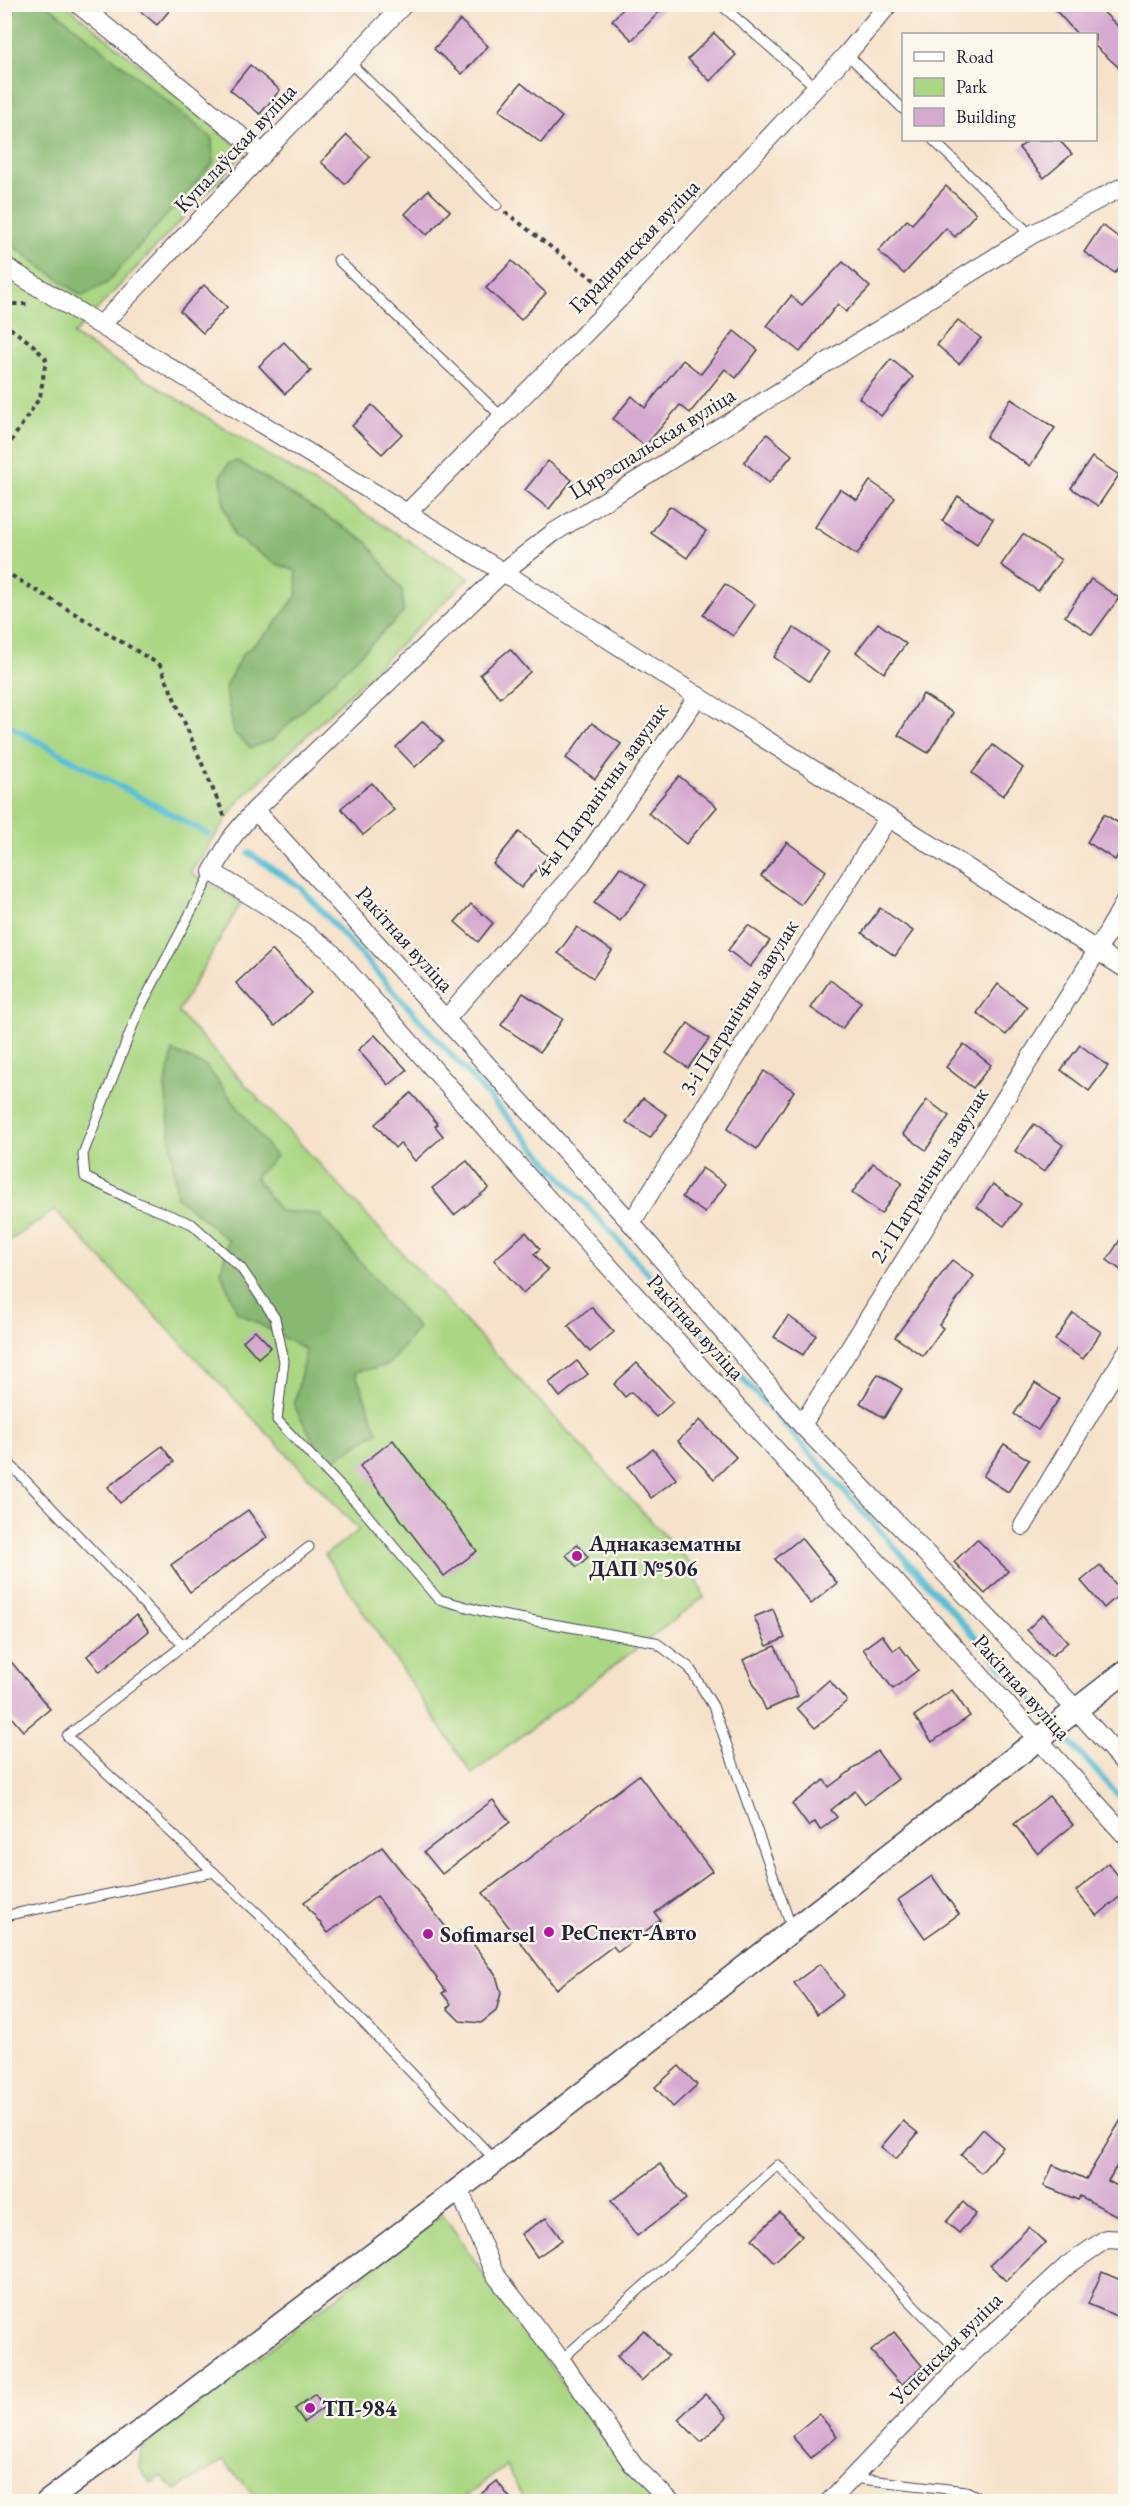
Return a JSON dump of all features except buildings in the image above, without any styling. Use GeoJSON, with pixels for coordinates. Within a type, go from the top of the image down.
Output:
{"type":"FeatureCollection","features":[{"type":"Feature","properties":{"kind":"street"},"geometry":{"type":"LineString","coordinates":[[78,4],[263,154]]}},
{"type":"Feature","properties":{"kind":"street","name":"Купалаўская вуліца"},"geometry":{"type":"LineString","coordinates":[[101,325],[404,4]]}},
{"type":"Feature","properties":{"kind":"street","name":"Гараднянская вуліца"},"geometry":{"type":"LineString","coordinates":[[406,514],[619,299],[847,54],[889,4]]}},
{"type":"Feature","properties":{"kind":"street","name":"Цярэспальская вуліца"},"geometry":{"type":"LineString","coordinates":[[212,872],[233,836],[255,810],[503,572],[553,533],[1031,236],[1125,185]]}},
{"type":"Feature","properties":{"kind":"street"},"geometry":{"type":"LineString","coordinates":[[4,266],[503,572],[1125,969]]}},
{"type":"Feature","properties":{"kind":"street","name":"4-ы Пагранічны завулак"},"geometry":{"type":"LineString","coordinates":[[446,1019],[581,865],[698,696]]}},
{"type":"Feature","properties":{"kind":"street","name":"Ракітная вуліца"},"geometry":{"type":"LineString","coordinates":[[255,810],[631,1223],[802,1425],[1075,1708],[1125,1765]]}},
{"type":"Feature","properties":{"kind":"street","name":"3-і Пагранічны завулак"},"geometry":{"type":"LineString","coordinates":[[631,1223],[888,818]]}},
{"type":"Feature","properties":{"kind":"street","name":"Ракітная вуліца"},"geometry":{"type":"LineString","coordinates":[[212,872],[271,908],[329,950],[537,1187],[1125,1836]]}},
{"type":"Feature","properties":{"kind":"street","name":"2-і Пагранічны завулак"},"geometry":{"type":"LineString","coordinates":[[802,1425],[1097,951],[1125,900]]}},
{"type":"Feature","properties":{"kind":"street"},"geometry":{"type":"LineString","coordinates":[[1023,1526],[1125,1353]]}},
{"type":"Feature","properties":{"kind":"street"},"geometry":{"type":"LineString","coordinates":[[48,2502],[496,2161],[1125,1671]]}},
{"type":"Feature","properties":{"kind":"street"},"geometry":{"type":"LineString","coordinates":[[459,2189],[494,2273],[561,2360],[634,2466],[671,2502]]}},
{"type":"Feature","properties":{"kind":"street","name":"Успенская вуліца"},"geometry":{"type":"LineString","coordinates":[[829,2502],[966,2359],[1068,2265],[1106,2239],[1125,2240]]}},
{"type":"Feature","properties":{"kind":"lane"},"geometry":{"type":"LineString","coordinates":[[720,4],[816,87]]}},
{"type":"Feature","properties":{"kind":"lane"},"geometry":{"type":"LineString","coordinates":[[847,54],[902,109]]}},
{"type":"Feature","properties":{"kind":"lane"},"geometry":{"type":"LineString","coordinates":[[349,62],[497,205]]}},
{"type":"Feature","properties":{"kind":"lane"},"geometry":{"type":"LineString","coordinates":[[934,141],[1031,236]]}},
{"type":"Feature","properties":{"kind":"lane"},"geometry":{"type":"LineString","coordinates":[[338,260],[501,416]]}},
{"type":"Feature","properties":{"kind":"lane"},"geometry":{"type":"LineString","coordinates":[[212,872],[138,1012],[83,1154],[85,1178],[192,1224],[241,1268],[275,1318],[284,1361],[277,1420],[363,1510],[438,1599],[485,1612],[655,1642],[689,1667],[713,1706],[792,1929]]}},
{"type":"Feature","properties":{"kind":"lane"},"geometry":{"type":"LineString","coordinates":[[4,1458],[183,1645]]}},
{"type":"Feature","properties":{"kind":"lane"},"geometry":{"type":"LineString","coordinates":[[309,1547],[67,1736],[263,1918],[496,2161]]}},
{"type":"Feature","properties":{"kind":"lane"},"geometry":{"type":"LineString","coordinates":[[4,1916],[214,1872]]}},
{"type":"Feature","properties":{"kind":"lane"},"geometry":{"type":"LineString","coordinates":[[561,2360],[778,2165],[966,2359]]}},
{"type":"Feature","properties":{"kind":"lane"},"geometry":{"type":"LineString","coordinates":[[852,2478],[966,2491],[989,2502]]}},
{"type":"Feature","properties":{"kind":"path"},"geometry":{"type":"LineString","coordinates":[[497,205],[619,299]]}},
{"type":"Feature","properties":{"kind":"path"},"geometry":{"type":"LineString","coordinates":[[4,312],[7,326],[32,344],[46,359],[40,397],[4,452]]}},
{"type":"Feature","properties":{"kind":"path"},"geometry":{"type":"LineString","coordinates":[[4,571],[160,665],[233,836]]}},
{"type":"Feature","properties":{"kind":"green space"},"geometry":{"type":"Polygon","coordinates":[[[65,4],[245,152],[73,335],[469,578],[239,801],[190,873],[242,901],[178,1012],[691,1564],[704,1597],[472,1774],[325,1555],[359,1530],[55,1210],[5,1244],[4,5],[65,4]]]}},
{"type":"Feature","properties":{"kind":"green space"},"geometry":{"type":"Polygon","coordinates":[[[4,5],[48,5],[212,138],[213,163],[107,283],[82,296],[5,240],[4,5]]]}},
{"type":"Feature","properties":{"kind":"green space"},"geometry":{"type":"Polygon","coordinates":[[[238,461],[367,542],[402,590],[403,613],[272,740],[251,748],[234,733],[225,687],[242,655],[271,629],[297,595],[296,571],[274,563],[234,536],[223,500],[221,475],[229,463],[238,461]]]}},
{"type":"Feature","properties":{"kind":"green space"},"geometry":{"type":"Polygon","coordinates":[[[173,1051],[207,1067],[276,1157],[255,1177],[280,1211],[319,1214],[418,1328],[388,1365],[355,1372],[378,1432],[327,1464],[294,1406],[306,1350],[237,1312],[221,1272],[228,1240],[177,1197],[165,1087],[173,1051]]]}},
{"type":"Feature","properties":{"kind":"green space"},"geometry":{"type":"Polygon","coordinates":[[[443,2214],[493,2288],[612,2450],[662,2501],[525,2501],[506,2466],[460,2501],[260,2501],[223,2461],[176,2490],[161,2476],[151,2483],[139,2467],[141,2449],[443,2214]]]}},
{"type":"Feature","properties":{"kind":"waterway"},"geometry":{"type":"LineString","coordinates":[[4,723],[208,834]]}},
{"type":"Feature","properties":{"kind":"waterway"},"geometry":{"type":"LineString","coordinates":[[249,853],[301,888],[1033,1701]]}},
{"type":"Feature","properties":{"kind":"waterway"},"geometry":{"type":"LineString","coordinates":[[1069,1741],[1126,1804]]}},
{"type":"Feature","properties":{"kind":"place","name":"Аднаказематны ДАП №506"},"geometry":{"type":"Point","coordinates":[577,1556]}},
{"type":"Feature","properties":{"kind":"place","name":"РеСпект-Авто"},"geometry":{"type":"Point","coordinates":[549,1932]}},
{"type":"Feature","properties":{"kind":"place","name":"Sofimarsel"},"geometry":{"type":"Point","coordinates":[428,1934]}},
{"type":"Feature","properties":{"kind":"place","name":"ТП-984"},"geometry":{"type":"Point","coordinates":[310,2408]}}]}
